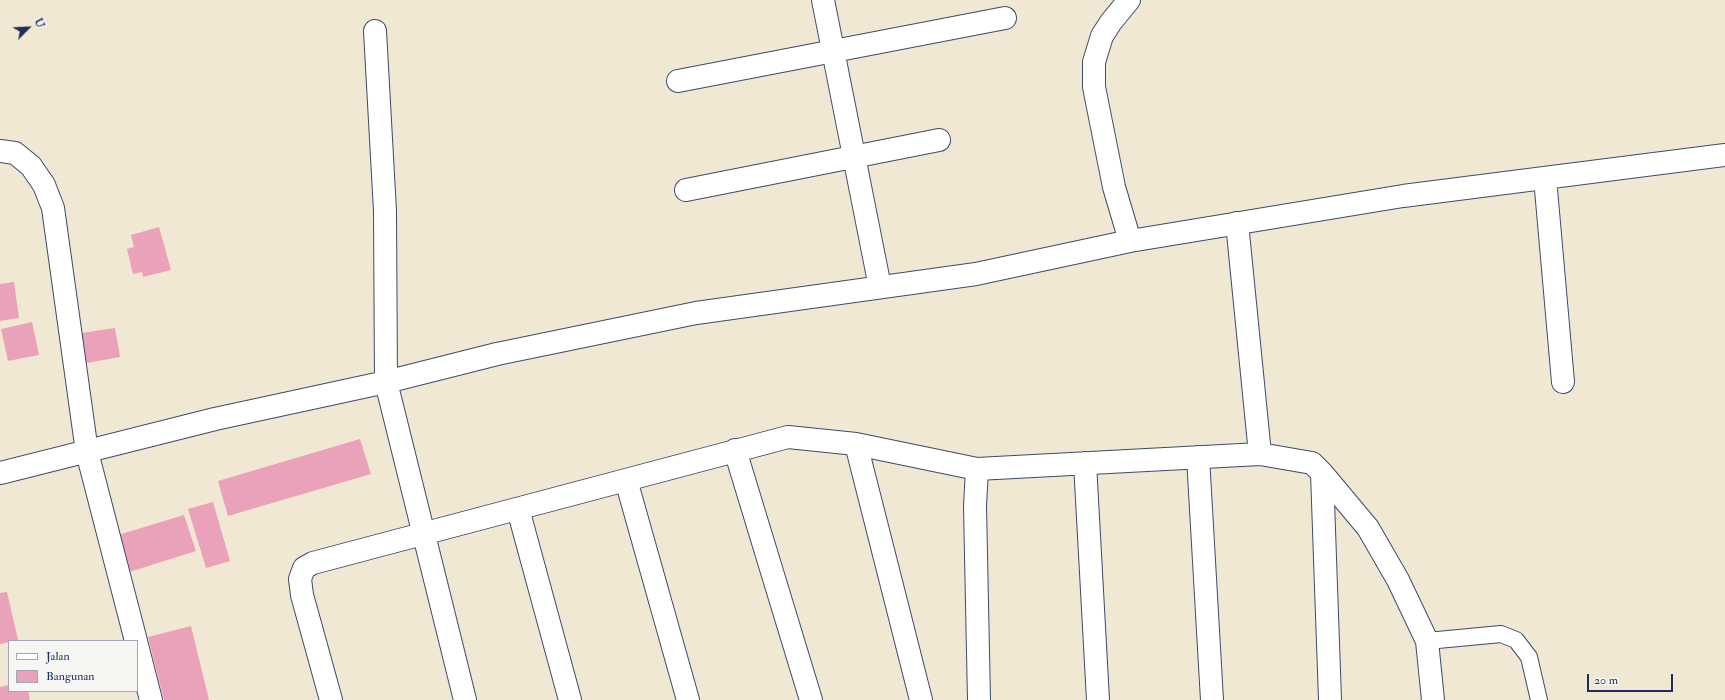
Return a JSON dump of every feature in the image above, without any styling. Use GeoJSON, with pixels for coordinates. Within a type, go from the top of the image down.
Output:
{"type":"FeatureCollection","features":[{"type":"Feature","properties":{"kind":"street"},"geometry":{"type":"LineString","coordinates":[[823,0],[880,287]]}},
{"type":"Feature","properties":{"kind":"street"},"geometry":{"type":"LineString","coordinates":[[1129,0],[1111,22],[1102,36],[1094,62],[1094,87],[1114,187],[1130,241]]}},
{"type":"Feature","properties":{"kind":"street"},"geometry":{"type":"LineString","coordinates":[[678,81],[1005,18]]}},
{"type":"Feature","properties":{"kind":"street"},"geometry":{"type":"LineString","coordinates":[[375,31],[385,211],[386,382],[465,700]]}},
{"type":"Feature","properties":{"kind":"street"},"geometry":{"type":"LineString","coordinates":[[686,190],[939,140]]}},
{"type":"Feature","properties":{"kind":"street"},"geometry":{"type":"LineString","coordinates":[[0,151],[15,153],[31,166],[44,185],[53,208],[87,452],[136,640]]}},
{"type":"Feature","properties":{"kind":"street"},"geometry":{"type":"LineString","coordinates":[[0,473],[215,420],[386,382],[497,354],[696,313],[976,274],[1130,241],[1403,196],[1725,155]]}},
{"type":"Feature","properties":{"kind":"street"},"geometry":{"type":"LineString","coordinates":[[1545,178],[1563,382]]}},
{"type":"Feature","properties":{"kind":"street"},"geometry":{"type":"LineString","coordinates":[[1237,223],[1260,454]]}},
{"type":"Feature","properties":{"kind":"street"},"geometry":{"type":"LineString","coordinates":[[332,700],[302,595],[300,579],[304,568],[313,563],[788,437],[856,444],[977,469],[1260,454],[1312,464],[1322,473],[1368,528],[1398,580],[1427,641],[1433,700]]}},
{"type":"Feature","properties":{"kind":"street"},"geometry":{"type":"LineString","coordinates":[[856,444],[921,700]]}},
{"type":"Feature","properties":{"kind":"street"},"geometry":{"type":"LineString","coordinates":[[735,450],[810,700]]}},
{"type":"Feature","properties":{"kind":"street"},"geometry":{"type":"LineString","coordinates":[[1198,457],[1212,700]]}},
{"type":"Feature","properties":{"kind":"street"},"geometry":{"type":"LineString","coordinates":[[1084,464],[1098,700]]}},
{"type":"Feature","properties":{"kind":"street"},"geometry":{"type":"LineString","coordinates":[[977,469],[975,506],[978,700]]}},
{"type":"Feature","properties":{"kind":"street"},"geometry":{"type":"LineString","coordinates":[[1322,473],[1330,700]]}},
{"type":"Feature","properties":{"kind":"street"},"geometry":{"type":"LineString","coordinates":[[626,480],[688,700]]}},
{"type":"Feature","properties":{"kind":"street"},"geometry":{"type":"LineString","coordinates":[[518,509],[570,700]]}},
{"type":"Feature","properties":{"kind":"street"},"geometry":{"type":"LineString","coordinates":[[138,649],[151,700]]}},
{"type":"Feature","properties":{"kind":"lane"},"geometry":{"type":"LineString","coordinates":[[1427,641],[1501,634],[1516,640],[1529,657],[1539,700]]}},
{"type":"Feature","properties":{"kind":"building"},"geometry":{"type":"Polygon","coordinates":[[[159,227],[171,270],[143,277],[142,272],[133,274],[127,249],[134,247],[131,235],[159,227]]]}},
{"type":"Feature","properties":{"kind":"building"},"geometry":{"type":"Polygon","coordinates":[[[14,282],[19,318],[0,321],[0,284],[14,282]]]}},
{"type":"Feature","properties":{"kind":"building"},"geometry":{"type":"Polygon","coordinates":[[[32,322],[39,355],[8,361],[1,329],[32,322]]]}},
{"type":"Feature","properties":{"kind":"building"},"geometry":{"type":"Polygon","coordinates":[[[115,328],[120,357],[81,364],[75,334],[115,328]]]}},
{"type":"Feature","properties":{"kind":"building"},"geometry":{"type":"Polygon","coordinates":[[[360,439],[371,474],[228,516],[218,481],[360,439]]]}},
{"type":"Feature","properties":{"kind":"building"},"geometry":{"type":"Polygon","coordinates":[[[213,502],[230,561],[206,568],[188,509],[213,502]]]}},
{"type":"Feature","properties":{"kind":"building"},"geometry":{"type":"Polygon","coordinates":[[[184,515],[196,551],[126,573],[115,536],[184,515]]]}},
{"type":"Feature","properties":{"kind":"building"},"geometry":{"type":"Polygon","coordinates":[[[7,592],[18,640],[8,640],[8,642],[0,644],[0,593],[7,592]]]}},
{"type":"Feature","properties":{"kind":"building"},"geometry":{"type":"Polygon","coordinates":[[[191,626],[209,700],[164,700],[148,637],[191,626]]]}},
{"type":"Feature","properties":{"kind":"building"},"geometry":{"type":"Polygon","coordinates":[[[8,685],[8,692],[28,692],[30,700],[0,700],[0,687],[8,685]]]}}]}
